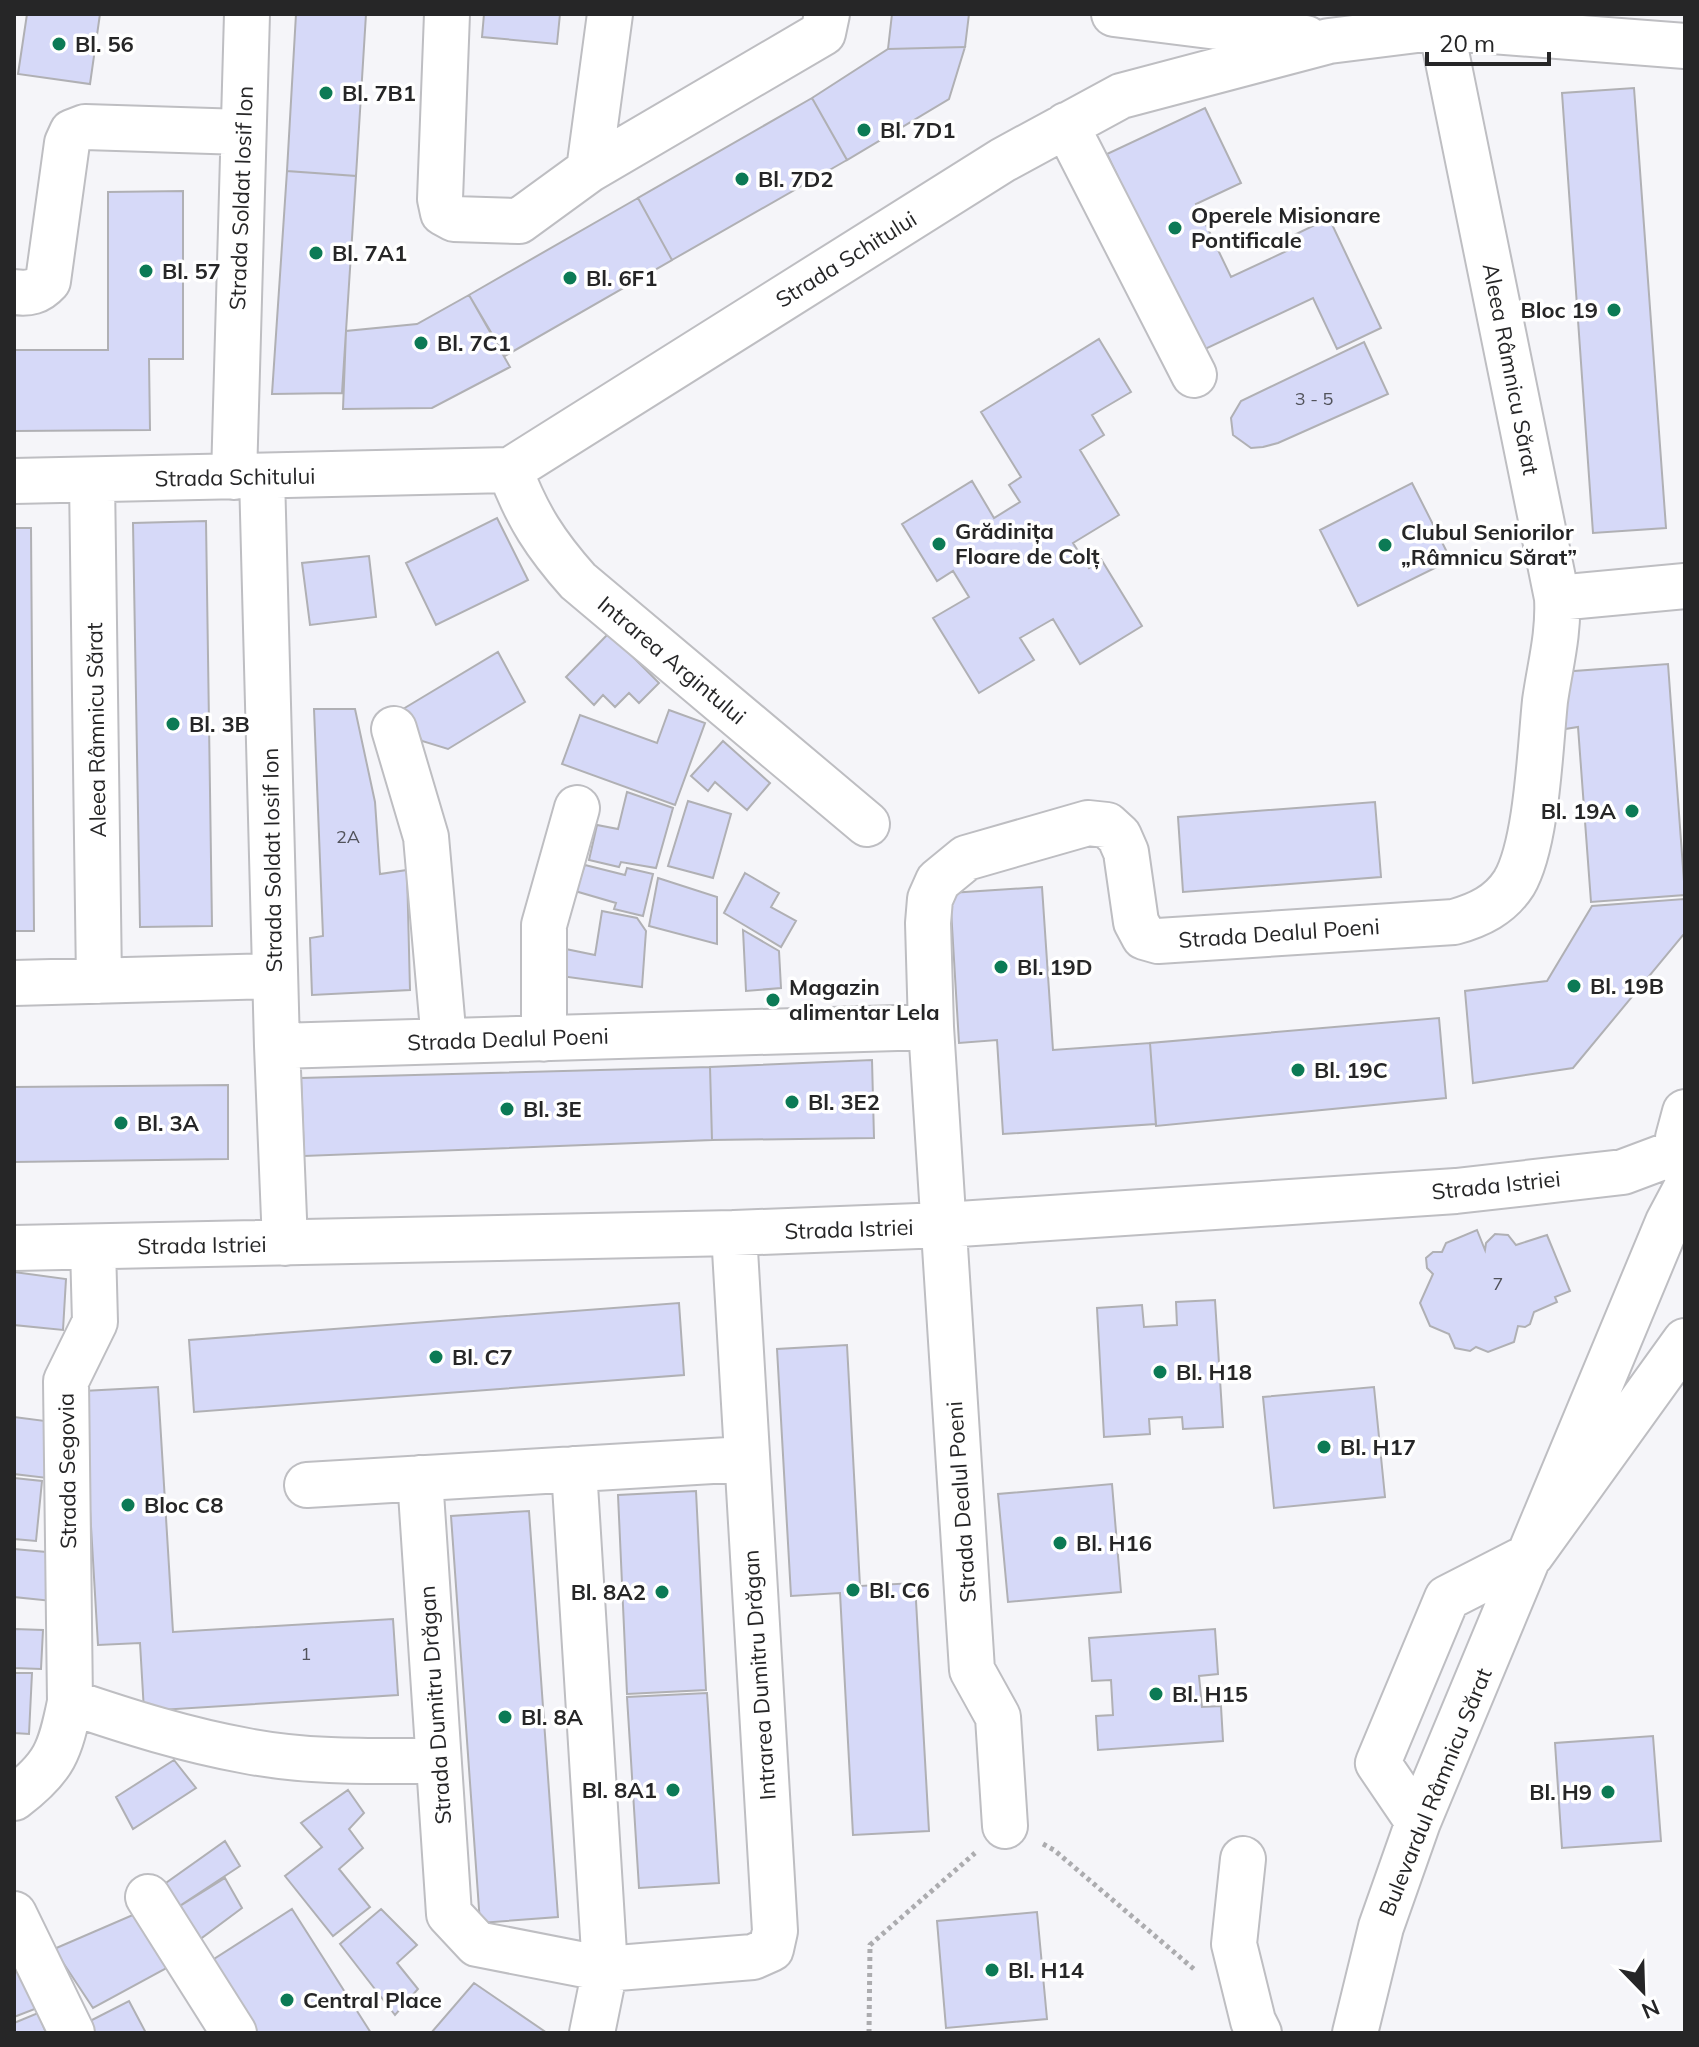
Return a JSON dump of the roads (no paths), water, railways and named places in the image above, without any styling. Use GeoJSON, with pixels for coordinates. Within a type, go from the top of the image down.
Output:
{"type":"FeatureCollection","features":[{"type":"Feature","properties":{"kind":"street","name":"Strada Soldat Iosif Ion"},"geometry":{"type":"LineString","coordinates":[[247,14],[243,132],[248,477],[275,976],[285,1243]]}},
{"type":"Feature","properties":{"kind":"street"},"geometry":{"type":"LineString","coordinates":[[447,14],[440,199],[443,213],[454,219],[519,221],[589,170],[823,33],[827,14]]}},
{"type":"Feature","properties":{"kind":"street"},"geometry":{"type":"LineString","coordinates":[[589,170],[610,14]]}},
{"type":"Feature","properties":{"kind":"street"},"geometry":{"type":"LineString","coordinates":[[1114,14],[1329,41]]}},
{"type":"Feature","properties":{"kind":"street","name":"Strada Schitului"},"geometry":{"type":"LineString","coordinates":[[14,481],[510,470],[1003,160],[1121,96],[1329,41],[1442,20],[1685,46]]}},
{"type":"Feature","properties":{"kind":"street","name":"Aleea Râmnicu Sărat"},"geometry":{"type":"LineString","coordinates":[[1442,20],[1557,598]]}},
{"type":"Feature","properties":{"kind":"street"},"geometry":{"type":"LineString","coordinates":[[1066,125],[1194,375]]}},
{"type":"Feature","properties":{"kind":"street"},"geometry":{"type":"LineString","coordinates":[[14,292],[28,294],[41,289],[48,281],[67,143],[72,132],[85,127],[243,132]]}},
{"type":"Feature","properties":{"kind":"street","name":"Intrarea Argintului"},"geometry":{"type":"LineString","coordinates":[[510,470],[522,503],[539,534],[578,581],[867,824]]}},
{"type":"Feature","properties":{"kind":"street","name":"Aleea Râmnicu Sărat"},"geometry":{"type":"LineString","coordinates":[[92,480],[99,981]]}},
{"type":"Feature","properties":{"kind":"street"},"geometry":{"type":"LineString","coordinates":[[1557,598],[1685,586]]}},
{"type":"Feature","properties":{"kind":"street","name":"Strada Dealul Poeni"},"geometry":{"type":"LineString","coordinates":[[1005,1826],[998,1717],[972,1670],[931,1027],[928,923],[930,899],[938,881],[966,858],[1088,823],[1107,825],[1119,836],[1126,852],[1136,922],[1144,937],[1158,941],[1454,922],[1479,914],[1499,901],[1514,882],[1530,836],[1546,697],[1557,639],[1557,598]]}},
{"type":"Feature","properties":{"kind":"street"},"geometry":{"type":"LineString","coordinates":[[394,729],[426,837],[444,1041]]}},
{"type":"Feature","properties":{"kind":"street"},"geometry":{"type":"LineString","coordinates":[[544,1039],[544,925],[577,808]]}},
{"type":"Feature","properties":{"kind":"street"},"geometry":{"type":"LineString","coordinates":[[14,983],[275,976]]}},
{"type":"Feature","properties":{"kind":"street","name":"Strada Dealul Poeni"},"geometry":{"type":"LineString","coordinates":[[277,1046],[931,1027]]}},
{"type":"Feature","properties":{"kind":"street","name":"Strada Istriei"},"geometry":{"type":"LineString","coordinates":[[14,1248],[734,1233],[944,1225],[1456,1191],[1623,1172],[1684,1156]]}},
{"type":"Feature","properties":{"kind":"street","name":"Bulevardul Râmnicu Sărat"},"geometry":{"type":"LineString","coordinates":[[1355,2033],[1381,1927],[1418,1822],[1668,1222],[1684,1156]]}},
{"type":"Feature","properties":{"kind":"street","name":"Intrarea Dumitru Drăgan"},"geometry":{"type":"LineString","coordinates":[[605,1969],[753,1957],[771,1949],[775,1931],[734,1233]]}},
{"type":"Feature","properties":{"kind":"street","name":"Strada Segovia"},"geometry":{"type":"LineString","coordinates":[[14,1798],[39,1779],[62,1744],[70,1702],[66,1381],[95,1322],[93,1247]]}},
{"type":"Feature","properties":{"kind":"street","name":"Bulevardul Râmnicu Sărat"},"geometry":{"type":"LineString","coordinates":[[1531,1555],[1685,1341]]}},
{"type":"Feature","properties":{"kind":"street"},"geometry":{"type":"LineString","coordinates":[[307,1485],[746,1459]]}},
{"type":"Feature","properties":{"kind":"street"},"geometry":{"type":"LineString","coordinates":[[574,1469],[605,1969],[592,2033]]}},
{"type":"Feature","properties":{"kind":"street","name":"Strada Dumitru Drăgan"},"geometry":{"type":"LineString","coordinates":[[420,1478],[449,1914],[477,1944],[605,1969]]}},
{"type":"Feature","properties":{"kind":"street"},"geometry":{"type":"LineString","coordinates":[[1418,1822],[1378,1763],[1447,1598],[1531,1555]]}},
{"type":"Feature","properties":{"kind":"street"},"geometry":{"type":"LineString","coordinates":[[70,1702],[159,1732],[250,1752],[343,1761],[438,1761]]}},
{"type":"Feature","properties":{"kind":"street"},"geometry":{"type":"LineString","coordinates":[[1243,1859],[1234,1944],[1253,2021],[1259,2033]]}},
{"type":"Feature","properties":{"kind":"street"},"geometry":{"type":"LineString","coordinates":[[148,1897],[234,2033]]}},
{"type":"Feature","properties":{"kind":"street"},"geometry":{"type":"LineString","coordinates":[[14,1914],[72,2033]]}},
{"type":"Feature","properties":{"kind":"place","name":"Bl. 56"},"geometry":{"type":"Point","coordinates":[59,44]}},
{"type":"Feature","properties":{"kind":"place","name":"Bl. 7B1"},"geometry":{"type":"Point","coordinates":[326,93]}},
{"type":"Feature","properties":{"kind":"place","name":"Bl. 7D1"},"geometry":{"type":"Point","coordinates":[864,130]}},
{"type":"Feature","properties":{"kind":"place","name":"Bl. 7D2"},"geometry":{"type":"Point","coordinates":[742,179]}},
{"type":"Feature","properties":{"kind":"place","name":"Operele Misionare Pontificale"},"geometry":{"type":"Point","coordinates":[1175,228]}},
{"type":"Feature","properties":{"kind":"place","name":"Bl. 7A1"},"geometry":{"type":"Point","coordinates":[316,253]}},
{"type":"Feature","properties":{"kind":"place","name":"Bl. 57"},"geometry":{"type":"Point","coordinates":[146,271]}},
{"type":"Feature","properties":{"kind":"place","name":"Bl. 6F1"},"geometry":{"type":"Point","coordinates":[570,278]}},
{"type":"Feature","properties":{"kind":"place","name":"Bloc 19"},"geometry":{"type":"Point","coordinates":[1614,310]}},
{"type":"Feature","properties":{"kind":"place","name":"Bl. 7C1"},"geometry":{"type":"Point","coordinates":[421,343]}},
{"type":"Feature","properties":{"kind":"place","name":"Grădinița Floare de Colț"},"geometry":{"type":"Point","coordinates":[939,544]}},
{"type":"Feature","properties":{"kind":"place","name":"Clubul Seniorilor „Râmnicu Sărat”"},"geometry":{"type":"Point","coordinates":[1385,545]}},
{"type":"Feature","properties":{"kind":"place","name":"Bl. 3B"},"geometry":{"type":"Point","coordinates":[173,724]}},
{"type":"Feature","properties":{"kind":"place","name":"Bl. 19A"},"geometry":{"type":"Point","coordinates":[1632,811]}},
{"type":"Feature","properties":{"kind":"place","name":"Bl. 19D"},"geometry":{"type":"Point","coordinates":[1001,967]}},
{"type":"Feature","properties":{"kind":"place","name":"Bl. 19B"},"geometry":{"type":"Point","coordinates":[1574,986]}},
{"type":"Feature","properties":{"kind":"place","name":"Magazin alimentar Lela"},"geometry":{"type":"Point","coordinates":[773,1000]}},
{"type":"Feature","properties":{"kind":"place","name":"Bl. 19C"},"geometry":{"type":"Point","coordinates":[1298,1070]}},
{"type":"Feature","properties":{"kind":"place","name":"Bl. 3E2"},"geometry":{"type":"Point","coordinates":[792,1102]}},
{"type":"Feature","properties":{"kind":"place","name":"Bl. 3E"},"geometry":{"type":"Point","coordinates":[507,1109]}},
{"type":"Feature","properties":{"kind":"place","name":"Bl. 3A"},"geometry":{"type":"Point","coordinates":[121,1123]}},
{"type":"Feature","properties":{"kind":"place","name":"Bl. C7"},"geometry":{"type":"Point","coordinates":[436,1357]}},
{"type":"Feature","properties":{"kind":"place","name":"Bl. H18"},"geometry":{"type":"Point","coordinates":[1160,1372]}},
{"type":"Feature","properties":{"kind":"place","name":"Bl. H17"},"geometry":{"type":"Point","coordinates":[1324,1447]}},
{"type":"Feature","properties":{"kind":"place","name":"Bloc C8"},"geometry":{"type":"Point","coordinates":[128,1505]}},
{"type":"Feature","properties":{"kind":"place","name":"Bl. H16"},"geometry":{"type":"Point","coordinates":[1060,1543]}},
{"type":"Feature","properties":{"kind":"place","name":"Bl. C6"},"geometry":{"type":"Point","coordinates":[853,1590]}},
{"type":"Feature","properties":{"kind":"place","name":"Bl. 8A2"},"geometry":{"type":"Point","coordinates":[662,1592]}},
{"type":"Feature","properties":{"kind":"place","name":"Bl. H15"},"geometry":{"type":"Point","coordinates":[1156,1694]}},
{"type":"Feature","properties":{"kind":"place","name":"Bl. 8A"},"geometry":{"type":"Point","coordinates":[505,1717]}},
{"type":"Feature","properties":{"kind":"place","name":"Bl. 8A1"},"geometry":{"type":"Point","coordinates":[673,1790]}},
{"type":"Feature","properties":{"kind":"place","name":"Bl. H9"},"geometry":{"type":"Point","coordinates":[1608,1792]}},
{"type":"Feature","properties":{"kind":"place","name":"Bl. H14"},"geometry":{"type":"Point","coordinates":[992,1970]}},
{"type":"Feature","properties":{"kind":"place","name":"Central Place"},"geometry":{"type":"Point","coordinates":[287,2000]}}]}
